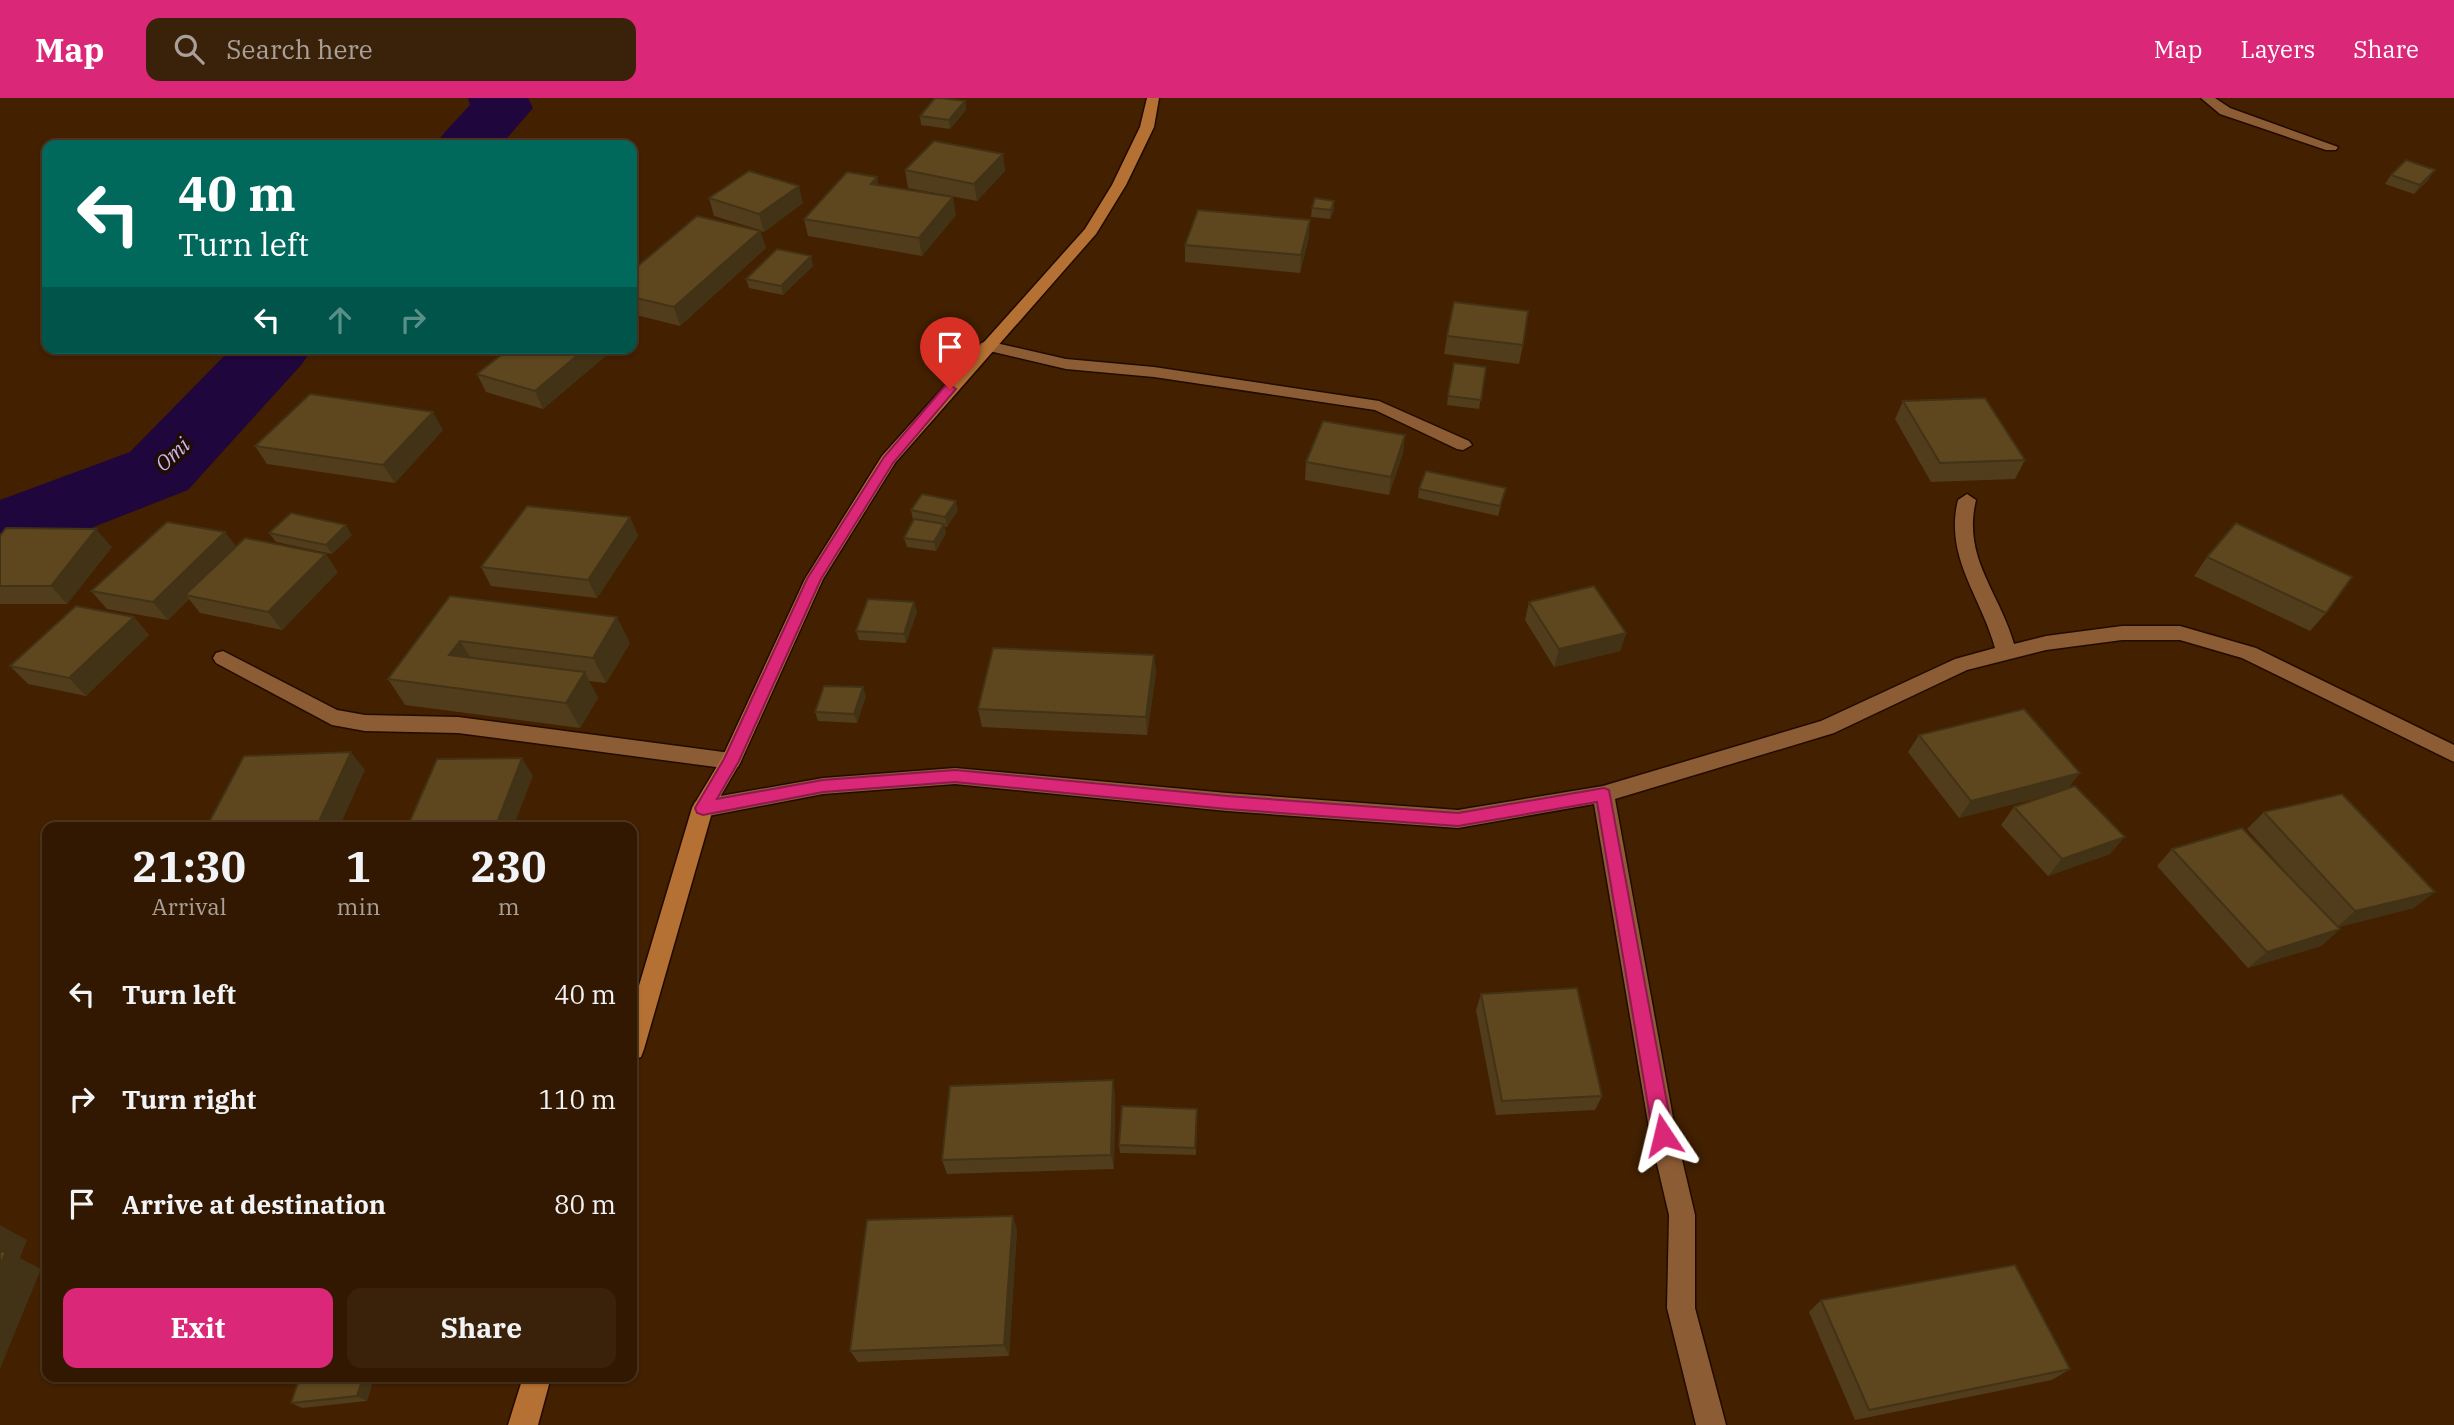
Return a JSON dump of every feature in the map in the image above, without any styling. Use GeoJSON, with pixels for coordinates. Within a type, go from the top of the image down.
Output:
{"type":"FeatureCollection","features":[{"type":"Feature","properties":{"kind":"main road"},"geometry":{"type":"LineString","coordinates":[[637,1032],[703,808],[731,761],[814,579],[888,460],[1091,231],[1119,185],[1141,139],[1153,98]]}},
{"type":"Feature","properties":{"kind":"main road"},"geometry":{"type":"LineString","coordinates":[[523,1425],[536,1382]]}},
{"type":"Feature","properties":{"kind":"street"},"geometry":{"type":"LineString","coordinates":[[2207,98],[2225,111],[2331,146]]}},
{"type":"Feature","properties":{"kind":"street"},"geometry":{"type":"LineString","coordinates":[[987,346],[1066,364],[1154,372],[1379,406],[1463,445]]}},
{"type":"Feature","properties":{"kind":"street"},"geometry":{"type":"LineString","coordinates":[[1967,500],[1962,513],[1964,554],[1995,615],[2006,651]]}},
{"type":"Feature","properties":{"kind":"street"},"geometry":{"type":"LineString","coordinates":[[703,808],[823,786],[955,776],[1227,802],[1458,820],[1604,794],[1827,727],[1962,664],[2046,643],[2122,633],[2180,633],[2249,653],[2454,754]]}},
{"type":"Feature","properties":{"kind":"street"},"geometry":{"type":"LineString","coordinates":[[223,658],[332,717],[365,723],[458,725],[731,761]]}},
{"type":"Feature","properties":{"kind":"street"},"geometry":{"type":"LineString","coordinates":[[1604,794],[1663,1135],[1682,1215],[1681,1308],[1711,1425]]}},
{"type":"Feature","properties":{"kind":"building"},"geometry":{"type":"Polygon","coordinates":[[[935,98],[965,101],[949,120],[920,116],[935,98]]]}},
{"type":"Feature","properties":{"kind":"building"},"geometry":{"type":"Polygon","coordinates":[[[934,141],[1003,154],[974,184],[905,170],[934,141]]]}},
{"type":"Feature","properties":{"kind":"building"},"geometry":{"type":"Polygon","coordinates":[[[2406,160],[2435,170],[2420,185],[2391,175],[2406,160]]]}},
{"type":"Feature","properties":{"kind":"building"},"geometry":{"type":"Polygon","coordinates":[[[749,171],[799,186],[759,214],[709,198],[749,171]]]}},
{"type":"Feature","properties":{"kind":"building"},"geometry":{"type":"Polygon","coordinates":[[[847,172],[877,177],[871,184],[953,197],[919,238],[804,219],[847,172]]]}},
{"type":"Feature","properties":{"kind":"building"},"geometry":{"type":"Polygon","coordinates":[[[1315,198],[1334,201],[1331,210],[1312,208],[1315,198]]]}},
{"type":"Feature","properties":{"kind":"building"},"geometry":{"type":"Polygon","coordinates":[[[1198,210],[1310,220],[1301,255],[1185,245],[1198,210]]]}},
{"type":"Feature","properties":{"kind":"building"},"geometry":{"type":"Polygon","coordinates":[[[697,216],[760,231],[674,307],[637,298],[637,267],[697,216]]]}},
{"type":"Feature","properties":{"kind":"building"},"geometry":{"type":"Polygon","coordinates":[[[777,249],[811,256],[781,286],[746,279],[777,249]]]}},
{"type":"Feature","properties":{"kind":"building"},"geometry":{"type":"Polygon","coordinates":[[[1454,302],[1528,311],[1523,345],[1447,336],[1454,302]]]}},
{"type":"Feature","properties":{"kind":"building"},"geometry":{"type":"Polygon","coordinates":[[[502,354],[579,354],[535,391],[477,374],[502,354]]]}},
{"type":"Feature","properties":{"kind":"building"},"geometry":{"type":"Polygon","coordinates":[[[1454,363],[1486,367],[1481,400],[1448,396],[1454,363]]]}},
{"type":"Feature","properties":{"kind":"building"},"geometry":{"type":"Polygon","coordinates":[[[310,394],[433,412],[383,465],[255,446],[310,394]]]}},
{"type":"Feature","properties":{"kind":"building"},"geometry":{"type":"Polygon","coordinates":[[[1985,398],[2025,460],[1940,463],[1903,401],[1985,398]]]}},
{"type":"Feature","properties":{"kind":"building"},"geometry":{"type":"Polygon","coordinates":[[[1323,421],[1405,435],[1391,477],[1306,462],[1323,421]]]}},
{"type":"Feature","properties":{"kind":"building"},"geometry":{"type":"Polygon","coordinates":[[[1426,471],[1506,488],[1500,506],[1419,489],[1426,471]]]}},
{"type":"Feature","properties":{"kind":"building"},"geometry":{"type":"Polygon","coordinates":[[[922,494],[956,501],[945,517],[911,510],[922,494]]]}},
{"type":"Feature","properties":{"kind":"building"},"geometry":{"type":"Polygon","coordinates":[[[527,506],[630,517],[588,580],[481,567],[527,506]]]}},
{"type":"Feature","properties":{"kind":"building"},"geometry":{"type":"Polygon","coordinates":[[[291,513],[346,525],[326,545],[269,533],[291,513]]]}},
{"type":"Feature","properties":{"kind":"building"},"geometry":{"type":"Polygon","coordinates":[[[914,519],[944,524],[934,542],[904,538],[914,519]]]}},
{"type":"Feature","properties":{"kind":"building"},"geometry":{"type":"Polygon","coordinates":[[[167,522],[225,532],[153,602],[91,591],[167,522]]]}},
{"type":"Feature","properties":{"kind":"building"},"geometry":{"type":"Polygon","coordinates":[[[2236,523],[2352,577],[2326,613],[2207,557],[2236,523]]]}},
{"type":"Feature","properties":{"kind":"building"},"geometry":{"type":"Polygon","coordinates":[[[6,528],[96,529],[51,586],[0,586],[0,536],[6,528]]]}},
{"type":"Feature","properties":{"kind":"building"},"geometry":{"type":"Polygon","coordinates":[[[245,538],[326,554],[268,612],[185,595],[245,538]]]}},
{"type":"Feature","properties":{"kind":"building"},"geometry":{"type":"Polygon","coordinates":[[[1594,586],[1626,633],[1559,649],[1529,602],[1594,586]]]}},
{"type":"Feature","properties":{"kind":"building"},"geometry":{"type":"Polygon","coordinates":[[[450,596],[617,617],[593,658],[460,641],[449,655],[585,672],[566,703],[388,679],[450,596]]]}},
{"type":"Feature","properties":{"kind":"building"},"geometry":{"type":"Polygon","coordinates":[[[868,599],[914,602],[904,634],[856,631],[868,599]]]}},
{"type":"Feature","properties":{"kind":"building"},"geometry":{"type":"Polygon","coordinates":[[[76,606],[134,617],[69,678],[10,666],[76,606]]]}},
{"type":"Feature","properties":{"kind":"building"},"geometry":{"type":"Polygon","coordinates":[[[993,648],[1154,655],[1146,717],[978,709],[993,648]]]}},
{"type":"Feature","properties":{"kind":"building"},"geometry":{"type":"Polygon","coordinates":[[[824,686],[863,687],[854,714],[815,712],[824,686]]]}},
{"type":"Feature","properties":{"kind":"building"},"geometry":{"type":"Polygon","coordinates":[[[2024,709],[2080,773],[1971,801],[1919,735],[2024,709]]]}},
{"type":"Feature","properties":{"kind":"building"},"geometry":{"type":"Polygon","coordinates":[[[351,752],[319,822],[209,822],[244,756],[351,752]]]}},
{"type":"Feature","properties":{"kind":"building"},"geometry":{"type":"Polygon","coordinates":[[[522,758],[497,822],[410,822],[437,759],[522,758]]]}},
{"type":"Feature","properties":{"kind":"building"},"geometry":{"type":"Polygon","coordinates":[[[2075,786],[2125,837],[2062,859],[2014,807],[2075,786]]]}},
{"type":"Feature","properties":{"kind":"building"},"geometry":{"type":"Polygon","coordinates":[[[2342,794],[2435,892],[2355,911],[2264,812],[2342,794]]]}},
{"type":"Feature","properties":{"kind":"building"},"geometry":{"type":"Polygon","coordinates":[[[2242,828],[2340,929],[2267,952],[2172,849],[2242,828]]]}},
{"type":"Feature","properties":{"kind":"building"},"geometry":{"type":"Polygon","coordinates":[[[1577,988],[1602,1096],[1502,1101],[1481,994],[1577,988]]]}},
{"type":"Feature","properties":{"kind":"building"},"geometry":{"type":"Polygon","coordinates":[[[1113,1080],[1111,1155],[942,1160],[950,1086],[1113,1080]]]}},
{"type":"Feature","properties":{"kind":"building"},"geometry":{"type":"Polygon","coordinates":[[[1122,1106],[1197,1109],[1195,1148],[1119,1145],[1122,1106]]]}},
{"type":"Feature","properties":{"kind":"building"},"geometry":{"type":"Polygon","coordinates":[[[1013,1216],[1004,1345],[850,1351],[867,1220],[1013,1216]]]}},
{"type":"Feature","properties":{"kind":"building"},"geometry":{"type":"Polygon","coordinates":[[[6,1251],[0,1266],[0,1252],[6,1251]]]}},
{"type":"Feature","properties":{"kind":"building"},"geometry":{"type":"Polygon","coordinates":[[[2015,1265],[2070,1369],[1869,1410],[1821,1300],[2015,1265]]]}},
{"type":"Feature","properties":{"kind":"building"},"geometry":{"type":"Polygon","coordinates":[[[298,1382],[361,1382],[357,1396],[291,1403],[298,1382]]]}},
{"type":"Feature","properties":{"kind":"waterway","name":"Omi"},"geometry":{"type":"LineString","coordinates":[[472,140],[502,108],[498,98]]}},
{"type":"Feature","properties":{"kind":"waterway","name":"Omi"},"geometry":{"type":"LineString","coordinates":[[0,532],[159,471],[269,354]]}},
{"type":"Feature","properties":{"kind":"route"},"geometry":{"type":"LineString","coordinates":[[950,389],[888,460],[814,579],[731,761],[703,808],[823,786],[955,776],[1227,802],[1458,820],[1604,794],[1663,1135]]}}]}
